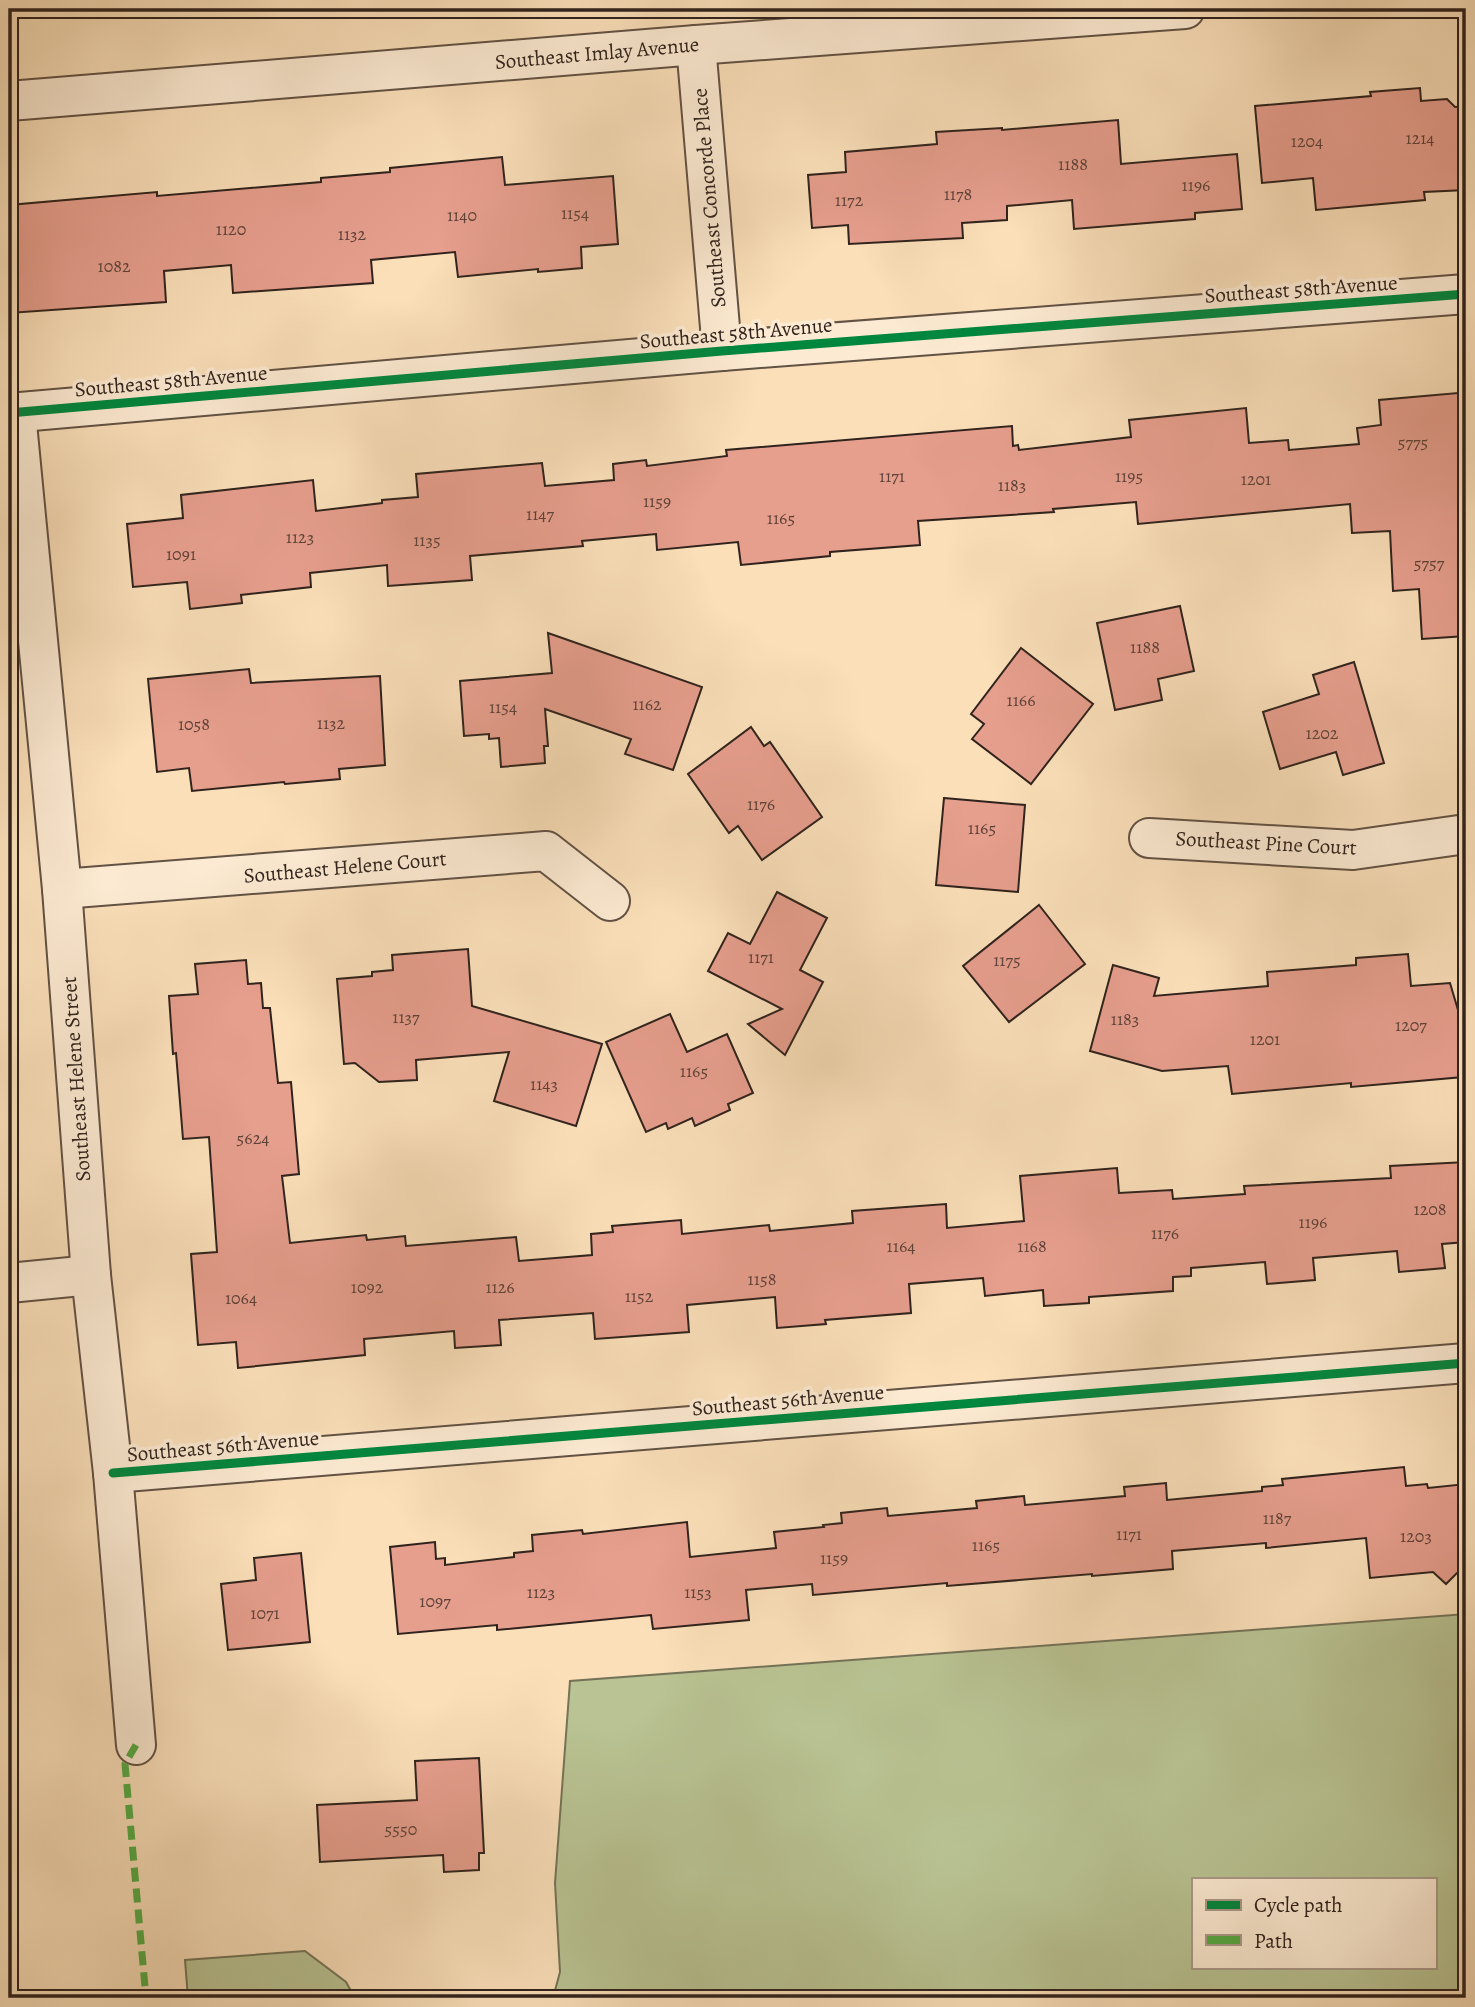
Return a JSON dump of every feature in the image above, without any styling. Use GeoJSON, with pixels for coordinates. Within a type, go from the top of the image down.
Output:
{"type":"FeatureCollection","features":[{"type":"Feature","properties":{"kind":"street","name":"Southeast Imlay Avenue"},"geometry":{"type":"LineString","coordinates":[[9,101],[696,45],[1185,9]]}},
{"type":"Feature","properties":{"kind":"street","name":"Southeast Concorde Place"},"geometry":{"type":"LineString","coordinates":[[696,45],[722,351]]}},
{"type":"Feature","properties":{"kind":"street","name":"Southeast 58th Avenue"},"geometry":{"type":"LineString","coordinates":[[12,413],[722,351],[1466,294]]}},
{"type":"Feature","properties":{"kind":"street","name":"Southeast Helene Street"},"geometry":{"type":"LineString","coordinates":[[12,413],[62,889],[91,1275],[113,1473],[136,1745]]}},
{"type":"Feature","properties":{"kind":"street","name":"Southeast Pine Court"},"geometry":{"type":"LineString","coordinates":[[1149,838],[1353,850],[1466,834]]}},
{"type":"Feature","properties":{"kind":"street","name":"Southeast Helene Court"},"geometry":{"type":"LineString","coordinates":[[62,889],[546,851],[610,901]]}},
{"type":"Feature","properties":{"kind":"street"},"geometry":{"type":"LineString","coordinates":[[9,1283],[91,1275]]}},
{"type":"Feature","properties":{"kind":"street","name":"Southeast 56th Avenue"},"geometry":{"type":"LineString","coordinates":[[113,1473],[1466,1363]]}},
{"type":"Feature","properties":{"kind":"green space"},"geometry":{"type":"Polygon","coordinates":[[[1466,1614],[1466,1998],[553,1998],[560,1972],[555,1883],[570,1681],[1466,1614]]]}},
{"type":"Feature","properties":{"kind":"green space"},"geometry":{"type":"Polygon","coordinates":[[[305,1951],[346,1982],[355,1998],[188,1998],[185,1960],[305,1951]]]}},
{"type":"Feature","properties":{"kind":"building"},"geometry":{"type":"Polygon","coordinates":[[[1420,88],[1421,101],[1447,99],[1455,107],[1466,106],[1466,190],[1424,192],[1425,200],[1316,210],[1313,178],[1262,183],[1255,106],[1371,96],[1370,92],[1420,88]]]}},
{"type":"Feature","properties":{"kind":"building"},"geometry":{"type":"Polygon","coordinates":[[[1118,120],[1121,164],[1237,154],[1242,209],[1195,213],[1195,219],[1074,229],[1072,200],[1007,206],[1007,220],[962,223],[963,238],[849,244],[848,225],[812,228],[808,175],[846,172],[845,152],[937,144],[936,132],[1002,130],[1118,120]]]}},
{"type":"Feature","properties":{"kind":"building"},"geometry":{"type":"Polygon","coordinates":[[[502,157],[505,185],[613,176],[618,244],[581,247],[582,268],[538,272],[538,269],[458,277],[455,252],[371,260],[373,283],[233,293],[231,265],[164,271],[166,302],[9,313],[9,205],[321,182],[321,178],[390,172],[390,168],[502,157]]]}},
{"type":"Feature","properties":{"kind":"building"},"geometry":{"type":"Polygon","coordinates":[[[1458,393],[1459,397],[1462,397],[1466,437],[1466,636],[1422,639],[1419,589],[1393,591],[1390,531],[1352,533],[1350,504],[1138,524],[1136,502],[1053,509],[1054,512],[918,521],[920,545],[830,552],[830,556],[741,565],[738,542],[657,550],[656,534],[582,541],[583,546],[470,556],[472,580],[388,586],[387,565],[310,573],[311,587],[241,595],[242,603],[190,609],[187,582],[133,587],[127,524],[183,518],[181,495],[313,480],[316,511],[418,497],[416,474],[542,463],[545,486],[614,480],[613,464],[646,460],[647,466],[727,456],[726,450],[1012,426],[1013,446],[1018,445],[1019,450],[1131,437],[1129,420],[1246,408],[1249,443],[1288,440],[1289,450],[1359,444],[1357,428],[1381,425],[1379,400],[1458,393]]]}},
{"type":"Feature","properties":{"kind":"building"},"geometry":{"type":"Polygon","coordinates":[[[1180,606],[1194,671],[1158,679],[1162,700],[1115,710],[1097,623],[1180,606]]]}},
{"type":"Feature","properties":{"kind":"building"},"geometry":{"type":"Polygon","coordinates":[[[548,633],[702,687],[673,770],[625,754],[631,739],[545,709],[548,746],[544,746],[545,763],[501,767],[499,738],[489,739],[489,734],[464,736],[460,681],[552,673],[548,633]]]}},
{"type":"Feature","properties":{"kind":"building"},"geometry":{"type":"Polygon","coordinates":[[[1021,648],[1093,704],[1031,784],[972,739],[984,724],[971,714],[1021,648]]]}},
{"type":"Feature","properties":{"kind":"building"},"geometry":{"type":"Polygon","coordinates":[[[1354,662],[1384,763],[1343,775],[1336,752],[1280,769],[1263,712],[1319,694],[1313,675],[1354,662]]]}},
{"type":"Feature","properties":{"kind":"building"},"geometry":{"type":"Polygon","coordinates":[[[249,669],[251,683],[380,676],[385,765],[339,769],[340,779],[192,791],[189,768],[157,772],[148,679],[249,669]]]}},
{"type":"Feature","properties":{"kind":"building"},"geometry":{"type":"Polygon","coordinates":[[[751,727],[764,746],[770,742],[822,817],[762,860],[738,826],[729,833],[688,774],[751,727]]]}},
{"type":"Feature","properties":{"kind":"building"},"geometry":{"type":"Polygon","coordinates":[[[944,798],[1025,805],[1018,892],[936,885],[944,798]]]}},
{"type":"Feature","properties":{"kind":"building"},"geometry":{"type":"Polygon","coordinates":[[[777,892],[827,918],[800,970],[823,982],[785,1055],[748,1024],[782,1009],[708,971],[728,933],[750,944],[777,892]]]}},
{"type":"Feature","properties":{"kind":"building"},"geometry":{"type":"Polygon","coordinates":[[[1039,905],[1085,964],[1009,1022],[963,966],[1039,905]]]}},
{"type":"Feature","properties":{"kind":"building"},"geometry":{"type":"Polygon","coordinates":[[[468,949],[472,1006],[602,1044],[576,1126],[494,1101],[509,1052],[416,1060],[417,1080],[379,1082],[355,1063],[344,1064],[337,979],[372,976],[372,972],[393,970],[392,955],[468,949]]]}},
{"type":"Feature","properties":{"kind":"building"},"geometry":{"type":"Polygon","coordinates":[[[1408,954],[1411,986],[1450,983],[1458,1010],[1463,1077],[1351,1087],[1351,1083],[1232,1094],[1228,1066],[1162,1071],[1090,1051],[1113,965],[1159,978],[1154,996],[1268,986],[1267,972],[1356,965],[1356,958],[1408,954]]]}},
{"type":"Feature","properties":{"kind":"building"},"geometry":{"type":"Polygon","coordinates":[[[246,960],[248,984],[261,983],[263,1008],[270,1008],[278,1083],[291,1082],[299,1174],[282,1176],[290,1243],[366,1235],[367,1240],[405,1236],[406,1246],[516,1237],[519,1261],[592,1255],[591,1234],[613,1232],[612,1226],[681,1220],[682,1234],[769,1225],[770,1231],[853,1223],[852,1211],[946,1204],[947,1228],[1024,1221],[1020,1176],[1117,1168],[1119,1193],[1172,1190],[1173,1199],[1245,1194],[1244,1186],[1391,1178],[1390,1166],[1466,1162],[1466,1242],[1442,1244],[1445,1268],[1399,1272],[1397,1251],[1313,1258],[1315,1280],[1267,1284],[1265,1262],[1191,1268],[1191,1276],[1173,1277],[1173,1291],[1089,1297],[1089,1303],[1044,1306],[1043,1290],[985,1296],[983,1278],[909,1284],[911,1313],[825,1320],[826,1324],[777,1328],[775,1297],[687,1305],[689,1332],[595,1339],[593,1313],[499,1320],[501,1345],[455,1348],[454,1331],[364,1339],[365,1355],[238,1368],[236,1342],[198,1345],[191,1254],[217,1252],[209,1137],[183,1139],[169,996],[198,994],[195,964],[246,960]]]}},
{"type":"Feature","properties":{"kind":"building"},"geometry":{"type":"Polygon","coordinates":[[[670,1014],[687,1052],[727,1034],[753,1093],[728,1104],[730,1110],[695,1126],[692,1118],[668,1129],[666,1123],[646,1132],[606,1042],[670,1014]]]}},
{"type":"Feature","properties":{"kind":"building"},"geometry":{"type":"Polygon","coordinates":[[[1404,1467],[1406,1486],[1427,1484],[1428,1488],[1466,1484],[1466,1572],[1457,1573],[1446,1584],[1433,1572],[1370,1578],[1366,1538],[1266,1548],[1266,1543],[1172,1551],[1173,1569],[1092,1576],[947,1586],[947,1583],[813,1595],[812,1584],[746,1590],[749,1620],[653,1629],[651,1615],[497,1630],[497,1625],[398,1634],[390,1547],[435,1542],[436,1559],[445,1558],[445,1565],[514,1557],[514,1553],[533,1551],[532,1535],[582,1530],[583,1534],[687,1522],[690,1557],[776,1548],[774,1532],[842,1523],[841,1513],[887,1508],[888,1516],[977,1508],[976,1501],[1024,1496],[1025,1505],[1125,1496],[1124,1487],[1166,1483],[1167,1500],[1262,1491],[1262,1487],[1283,1485],[1282,1479],[1404,1467]]]}},
{"type":"Feature","properties":{"kind":"building"},"geometry":{"type":"Polygon","coordinates":[[[301,1553],[310,1642],[228,1650],[221,1584],[256,1580],[254,1558],[301,1553]]]}},
{"type":"Feature","properties":{"kind":"building"},"geometry":{"type":"Polygon","coordinates":[[[479,1758],[484,1853],[479,1853],[479,1870],[444,1872],[443,1855],[320,1862],[317,1805],[417,1800],[415,1761],[479,1758]]]}},
{"type":"Feature","properties":{"kind":"marked path"},"geometry":{"type":"LineString","coordinates":[[136,1745],[125,1764],[146,1998]]}},
{"type":"Feature","properties":{"kind":"cycle path"},"geometry":{"type":"LineString","coordinates":[[9,413],[722,351],[1466,294]]}},
{"type":"Feature","properties":{"kind":"cycle path"},"geometry":{"type":"LineString","coordinates":[[113,1473],[1466,1363]]}}]}
